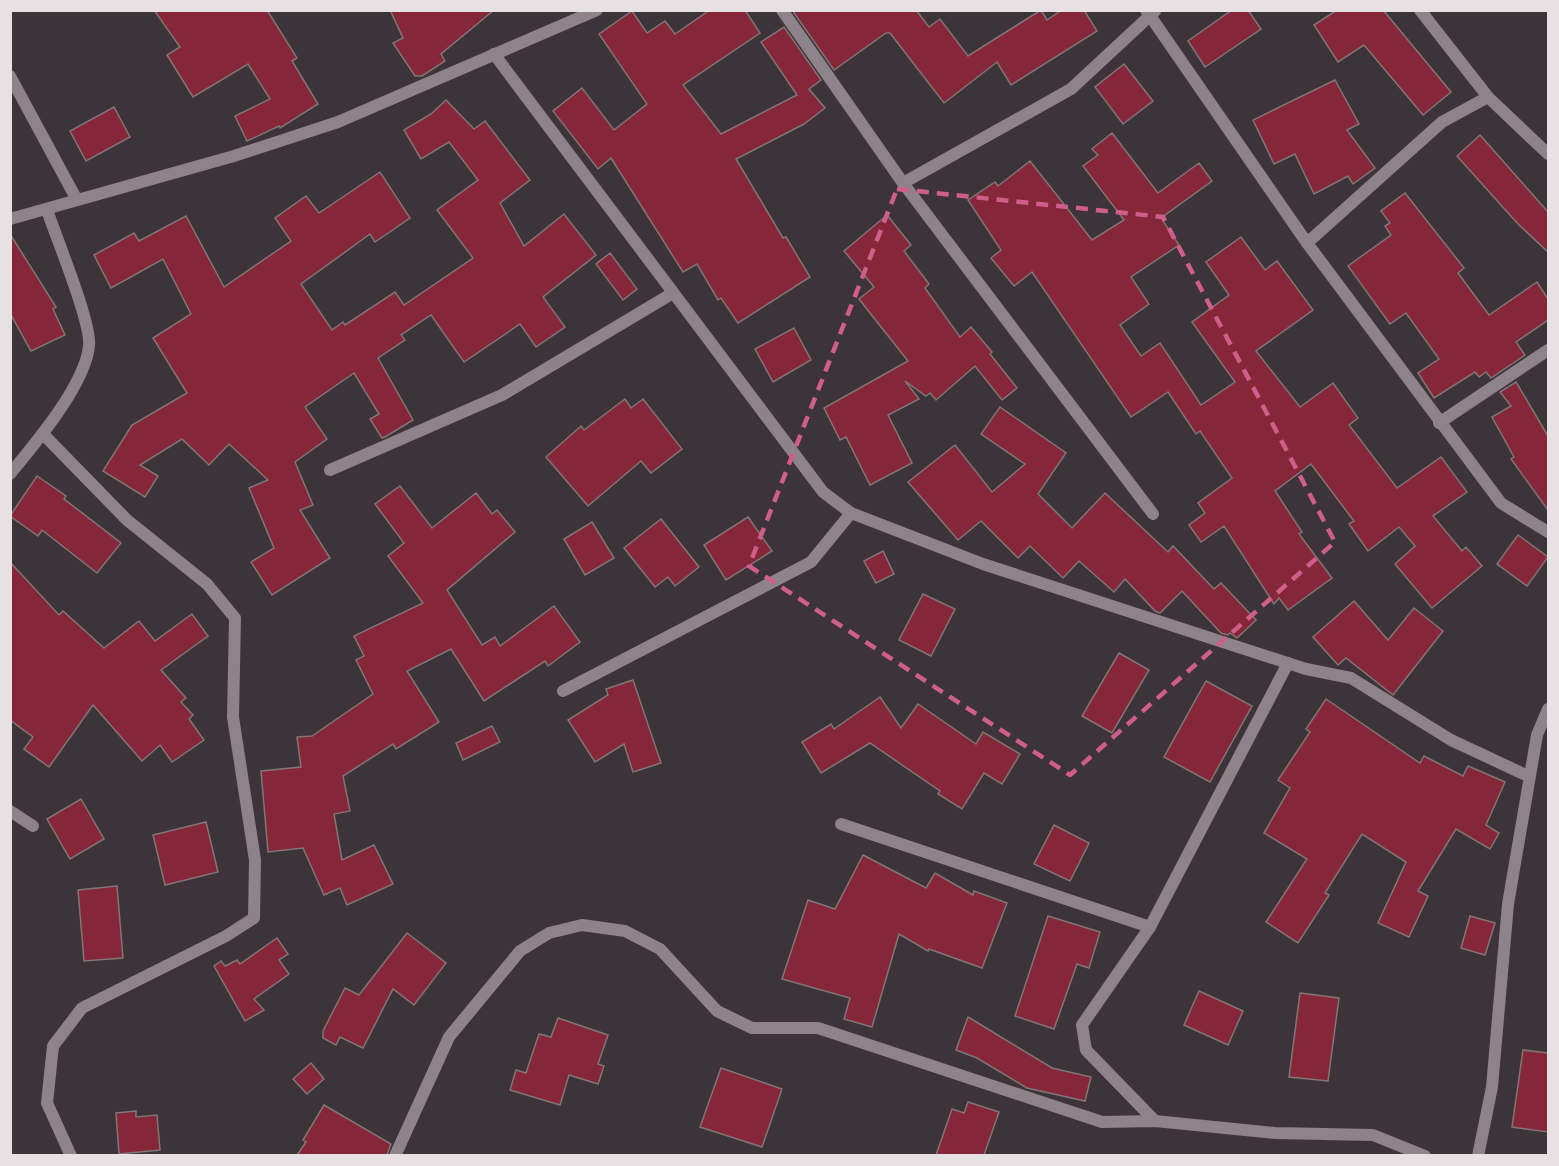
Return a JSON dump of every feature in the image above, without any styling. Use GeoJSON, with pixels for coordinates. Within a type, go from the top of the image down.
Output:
{"type":"FeatureCollection","features":[{"type":"Feature","properties":{"kind":"street"},"geometry":{"type":"LineString","coordinates":[[10,219],[234,156],[338,122],[597,10]]}},
{"type":"Feature","properties":{"kind":"street"},"geometry":{"type":"LineString","coordinates":[[782,10],[903,183],[1153,514]]}},
{"type":"Feature","properties":{"kind":"street"},"geometry":{"type":"LineString","coordinates":[[1420,10],[1488,97],[1548,154]]}},
{"type":"Feature","properties":{"kind":"street"},"geometry":{"type":"LineString","coordinates":[[903,183],[1071,89],[1150,12],[1307,243],[1439,423],[1501,503],[1548,532]]}},
{"type":"Feature","properties":{"kind":"street"},"geometry":{"type":"LineString","coordinates":[[494,54],[823,492],[851,513],[983,564],[1288,663],[1351,678],[1451,740],[1528,776]]}},
{"type":"Feature","properties":{"kind":"street"},"geometry":{"type":"LineString","coordinates":[[10,76],[77,201]]}},
{"type":"Feature","properties":{"kind":"street"},"geometry":{"type":"LineString","coordinates":[[1307,243],[1442,122],[1488,97]]}},
{"type":"Feature","properties":{"kind":"street"},"geometry":{"type":"LineString","coordinates":[[10,474],[43,434],[80,375],[90,345],[83,316],[47,210]]}},
{"type":"Feature","properties":{"kind":"street"},"geometry":{"type":"LineString","coordinates":[[330,470],[502,394],[673,293]]}},
{"type":"Feature","properties":{"kind":"street"},"geometry":{"type":"LineString","coordinates":[[1439,423],[1548,350]]}},
{"type":"Feature","properties":{"kind":"street"},"geometry":{"type":"LineString","coordinates":[[43,434],[127,520],[207,584],[235,618],[233,717],[255,860],[254,918],[226,936],[82,1008],[53,1046],[47,1103],[71,1155]]}},
{"type":"Feature","properties":{"kind":"street"},"geometry":{"type":"LineString","coordinates":[[563,691],[811,562],[851,513]]}},
{"type":"Feature","properties":{"kind":"street"},"geometry":{"type":"LineString","coordinates":[[1155,1121],[1086,1050],[1082,1025],[1150,927],[1288,663]]}},
{"type":"Feature","properties":{"kind":"street"},"geometry":{"type":"LineString","coordinates":[[1478,1155],[1492,1087],[1508,904],[1528,776],[1537,735],[1548,709]]}},
{"type":"Feature","properties":{"kind":"street"},"geometry":{"type":"LineString","coordinates":[[10,811],[33,826]]}},
{"type":"Feature","properties":{"kind":"street"},"geometry":{"type":"LineString","coordinates":[[841,824],[1150,927]]}},
{"type":"Feature","properties":{"kind":"street"},"geometry":{"type":"LineString","coordinates":[[395,1155],[449,1037],[520,951],[549,933],[582,925],[626,931],[660,949],[717,1011],[752,1028],[818,1028],[1102,1122],[1155,1121],[1275,1133],[1373,1135],[1425,1155]]}},
{"type":"Feature","properties":{"kind":"highlighted area"},"geometry":{"type":"Polygon","coordinates":[[[897,189],[1163,217],[1335,542],[1070,775],[749,566],[897,189]]]}},
{"type":"Feature","properties":{"kind":"building"},"geometry":{"type":"Polygon","coordinates":[[[154,10],[267,10],[297,58],[292,61],[318,104],[280,128],[279,126],[247,141],[235,116],[270,99],[248,64],[193,97],[167,55],[180,47],[154,10]]]}},
{"type":"Feature","properties":{"kind":"building"},"geometry":{"type":"Polygon","coordinates":[[[390,10],[494,10],[441,54],[445,61],[422,76],[415,76],[393,43],[403,38],[390,10]]]}},
{"type":"Feature","properties":{"kind":"building"},"geometry":{"type":"Polygon","coordinates":[[[710,10],[745,10],[760,33],[683,85],[721,134],[797,95],[761,42],[784,27],[821,80],[809,89],[825,108],[804,124],[736,159],[783,238],[786,237],[810,277],[738,323],[721,298],[718,300],[697,264],[683,272],[611,158],[598,169],[553,111],[582,88],[614,130],[647,104],[599,34],[632,11],[647,33],[665,21],[675,34],[710,10]]]}},
{"type":"Feature","properties":{"kind":"building"},"geometry":{"type":"Polygon","coordinates":[[[792,10],[916,10],[929,27],[940,19],[968,56],[1041,10],[1047,20],[1062,10],[1084,10],[1097,31],[1011,85],[997,62],[944,103],[890,33],[886,33],[834,70],[792,10]]]}},
{"type":"Feature","properties":{"kind":"building"},"geometry":{"type":"Polygon","coordinates":[[[1232,10],[1248,10],[1261,29],[1205,67],[1188,41],[1232,10]]]}},
{"type":"Feature","properties":{"kind":"building"},"geometry":{"type":"Polygon","coordinates":[[[1337,10],[1383,10],[1451,92],[1423,115],[1364,45],[1338,62],[1314,25],[1337,10]]]}},
{"type":"Feature","properties":{"kind":"building"},"geometry":{"type":"Polygon","coordinates":[[[1124,64],[1153,101],[1123,124],[1095,87],[1124,64]]]}},
{"type":"Feature","properties":{"kind":"building"},"geometry":{"type":"Polygon","coordinates":[[[1335,80],[1359,124],[1347,130],[1375,168],[1353,184],[1348,176],[1314,194],[1295,154],[1274,164],[1253,120],[1335,80]]]}},
{"type":"Feature","properties":{"kind":"building"},"geometry":{"type":"Polygon","coordinates":[[[446,100],[474,129],[485,121],[530,180],[500,203],[524,246],[564,214],[596,255],[543,297],[565,327],[536,347],[520,324],[464,362],[431,315],[401,335],[405,340],[378,358],[413,420],[385,437],[382,438],[370,419],[379,414],[354,373],[305,407],[327,439],[295,462],[313,505],[300,510],[330,558],[272,595],[251,562],[274,548],[249,488],[268,480],[229,444],[209,465],[182,439],[140,465],[158,476],[145,497],[103,471],[132,425],[187,393],[153,338],[191,314],[163,259],[111,288],[94,255],[134,233],[139,241],[186,216],[224,287],[291,241],[275,218],[306,196],[319,213],[380,172],[410,218],[375,242],[370,234],[301,284],[332,330],[343,322],[345,325],[395,292],[404,305],[473,258],[437,210],[478,180],[449,142],[421,159],[404,130],[431,114],[446,100]]]}},
{"type":"Feature","properties":{"kind":"building"},"geometry":{"type":"Polygon","coordinates":[[[114,107],[130,137],[86,161],[70,131],[114,107]]]}},
{"type":"Feature","properties":{"kind":"building"},"geometry":{"type":"Polygon","coordinates":[[[1112,133],[1158,193],[1199,163],[1212,181],[1161,218],[1179,245],[1131,277],[1149,304],[1120,325],[1141,356],[1160,343],[1201,405],[1235,382],[1192,322],[1229,295],[1206,262],[1241,237],[1265,270],[1277,261],[1313,310],[1256,351],[1300,407],[1333,383],[1358,418],[1349,425],[1397,488],[1441,457],[1467,492],[1433,516],[1462,551],[1466,547],[1482,566],[1432,608],[1395,564],[1415,546],[1399,527],[1368,551],[1349,524],[1354,521],[1311,464],[1275,491],[1302,532],[1299,534],[1332,578],[1288,610],[1279,598],[1274,604],[1224,526],[1201,542],[1189,525],[1205,513],[1198,503],[1232,478],[1200,431],[1196,434],[1168,392],[1131,417],[1032,272],[1014,286],[991,258],[1001,250],[968,200],[995,182],[998,186],[1030,161],[1092,240],[1124,220],[1083,166],[1098,155],[1092,149],[1112,133]]]}},
{"type":"Feature","properties":{"kind":"building"},"geometry":{"type":"Polygon","coordinates":[[[1480,135],[1548,212],[1548,252],[1518,224],[1457,156],[1480,135]]]}},
{"type":"Feature","properties":{"kind":"building"},"geometry":{"type":"Polygon","coordinates":[[[1405,193],[1464,268],[1458,273],[1489,315],[1537,282],[1548,299],[1548,320],[1516,342],[1525,355],[1491,378],[1486,372],[1479,377],[1475,372],[1434,398],[1418,373],[1439,359],[1406,313],[1390,324],[1348,266],[1391,235],[1385,226],[1390,223],[1381,211],[1405,193]]]}},
{"type":"Feature","properties":{"kind":"building"},"geometry":{"type":"Polygon","coordinates":[[[887,215],[911,245],[904,251],[929,284],[925,288],[960,337],[971,327],[1017,388],[1002,400],[975,366],[936,400],[930,393],[926,396],[905,381],[919,399],[888,415],[912,463],[870,485],[846,437],[840,440],[824,408],[908,361],[859,299],[874,287],[844,251],[887,215]]]}},
{"type":"Feature","properties":{"kind":"building"},"geometry":{"type":"Polygon","coordinates":[[[10,234],[56,307],[53,309],[65,335],[31,351],[10,313],[10,234]]]}},
{"type":"Feature","properties":{"kind":"building"},"geometry":{"type":"Polygon","coordinates":[[[610,253],[637,289],[623,300],[596,264],[610,253]]]}},
{"type":"Feature","properties":{"kind":"building"},"geometry":{"type":"Polygon","coordinates":[[[794,328],[811,360],[773,382],[755,349],[794,328]]]}},
{"type":"Feature","properties":{"kind":"building"},"geometry":{"type":"Polygon","coordinates":[[[1516,382],[1548,436],[1548,510],[1511,459],[1514,457],[1492,417],[1511,406],[1500,392],[1516,382]]]}},
{"type":"Feature","properties":{"kind":"building"},"geometry":{"type":"Polygon","coordinates":[[[625,399],[631,408],[643,399],[682,449],[651,473],[641,461],[588,506],[546,457],[581,426],[584,430],[625,399]]]}},
{"type":"Feature","properties":{"kind":"building"},"geometry":{"type":"Polygon","coordinates":[[[1000,407],[1066,453],[1038,494],[1072,528],[1105,493],[1168,552],[1173,546],[1214,589],[1221,583],[1256,620],[1237,638],[1230,633],[1228,635],[1221,633],[1182,591],[1160,613],[1155,611],[1125,579],[1114,592],[1079,561],[1063,578],[1030,546],[1018,558],[981,521],[958,540],[908,482],[955,445],[992,492],[1025,464],[981,434],[1000,407]]]}},
{"type":"Feature","properties":{"kind":"building"},"geometry":{"type":"Polygon","coordinates":[[[37,476],[66,496],[64,499],[121,543],[97,573],[42,530],[38,536],[10,516],[37,476]]]}},
{"type":"Feature","properties":{"kind":"building"},"geometry":{"type":"Polygon","coordinates":[[[400,486],[432,528],[476,493],[492,514],[497,510],[515,532],[447,590],[482,645],[495,637],[500,646],[554,606],[580,642],[548,666],[545,661],[484,701],[451,649],[407,671],[439,722],[396,749],[393,744],[343,776],[350,811],[334,814],[342,860],[374,845],[393,884],[347,905],[340,888],[324,895],[303,848],[268,852],[261,771],[301,767],[297,737],[312,736],[373,694],[356,660],[364,656],[354,636],[423,603],[388,556],[404,543],[375,504],[400,486]]]}},
{"type":"Feature","properties":{"kind":"building"},"geometry":{"type":"Polygon","coordinates":[[[748,517],[772,551],[726,580],[704,545],[748,517]]]}},
{"type":"Feature","properties":{"kind":"building"},"geometry":{"type":"Polygon","coordinates":[[[661,519],[699,567],[675,586],[668,577],[655,587],[624,548],[661,519]]]}},
{"type":"Feature","properties":{"kind":"building"},"geometry":{"type":"Polygon","coordinates":[[[592,522],[614,558],[585,575],[564,539],[592,522]]]}},
{"type":"Feature","properties":{"kind":"building"},"geometry":{"type":"Polygon","coordinates":[[[1518,535],[1548,557],[1527,586],[1497,564],[1518,535]]]}},
{"type":"Feature","properties":{"kind":"building"},"geometry":{"type":"Polygon","coordinates":[[[883,551],[894,574],[876,583],[864,561],[883,551]]]}},
{"type":"Feature","properties":{"kind":"building"},"geometry":{"type":"Polygon","coordinates":[[[10,562],[59,615],[63,611],[104,648],[139,621],[155,641],[192,614],[208,636],[161,670],[186,698],[181,702],[193,715],[189,719],[204,740],[172,762],[160,745],[142,761],[93,705],[49,767],[24,749],[33,737],[10,720],[10,562]]]}},
{"type":"Feature","properties":{"kind":"building"},"geometry":{"type":"Polygon","coordinates":[[[923,594],[955,609],[931,656],[899,640],[923,594]]]}},
{"type":"Feature","properties":{"kind":"building"},"geometry":{"type":"Polygon","coordinates":[[[1354,601],[1388,640],[1414,608],[1443,631],[1393,695],[1346,658],[1338,665],[1313,637],[1354,601]]]}},
{"type":"Feature","properties":{"kind":"building"},"geometry":{"type":"Polygon","coordinates":[[[1119,653],[1149,670],[1112,733],[1082,716],[1119,653]]]}},
{"type":"Feature","properties":{"kind":"building"},"geometry":{"type":"Polygon","coordinates":[[[633,680],[661,763],[633,772],[624,744],[595,762],[568,720],[608,695],[606,689],[633,680]]]}},
{"type":"Feature","properties":{"kind":"building"},"geometry":{"type":"Polygon","coordinates":[[[1206,681],[1252,706],[1210,782],[1164,757],[1206,681]]]}},
{"type":"Feature","properties":{"kind":"building"},"geometry":{"type":"Polygon","coordinates":[[[880,697],[901,728],[918,704],[976,744],[983,732],[1020,754],[1002,784],[984,773],[962,809],[938,794],[940,791],[870,743],[821,773],[802,742],[831,724],[834,729],[880,697]]]}},
{"type":"Feature","properties":{"kind":"building"},"geometry":{"type":"Polygon","coordinates":[[[1326,699],[1420,763],[1424,756],[1463,776],[1468,766],[1505,782],[1486,825],[1499,833],[1490,849],[1456,829],[1418,891],[1428,896],[1409,937],[1378,923],[1406,862],[1362,834],[1325,893],[1329,895],[1298,943],[1266,922],[1307,859],[1264,833],[1290,788],[1278,780],[1310,732],[1306,729],[1326,699]]]}},
{"type":"Feature","properties":{"kind":"building"},"geometry":{"type":"Polygon","coordinates":[[[492,726],[500,742],[463,760],[456,743],[492,726]]]}},
{"type":"Feature","properties":{"kind":"building"},"geometry":{"type":"Polygon","coordinates":[[[81,799],[104,839],[70,859],[47,819],[81,799]]]}},
{"type":"Feature","properties":{"kind":"building"},"geometry":{"type":"Polygon","coordinates":[[[206,822],[218,872],[165,885],[153,835],[206,822]]]}},
{"type":"Feature","properties":{"kind":"building"},"geometry":{"type":"Polygon","coordinates":[[[1054,825],[1089,843],[1070,881],[1034,864],[1054,825]]]}},
{"type":"Feature","properties":{"kind":"building"},"geometry":{"type":"Polygon","coordinates":[[[863,855],[926,888],[935,873],[973,895],[974,891],[1007,903],[982,968],[929,949],[928,951],[899,934],[872,1027],[844,1019],[850,998],[782,979],[808,900],[835,909],[863,855]]]}},
{"type":"Feature","properties":{"kind":"building"},"geometry":{"type":"Polygon","coordinates":[[[117,886],[123,958],[84,961],[78,890],[117,886]]]}},
{"type":"Feature","properties":{"kind":"building"},"geometry":{"type":"Polygon","coordinates":[[[1048,916],[1100,932],[1089,968],[1077,964],[1054,1029],[1015,1016],[1048,916]]]}},
{"type":"Feature","properties":{"kind":"building"},"geometry":{"type":"Polygon","coordinates":[[[1470,916],[1495,923],[1485,955],[1461,948],[1470,916]]]}},
{"type":"Feature","properties":{"kind":"building"},"geometry":{"type":"Polygon","coordinates":[[[407,933],[446,963],[414,1005],[393,989],[363,1048],[340,1037],[336,1045],[323,1038],[323,1031],[345,988],[359,995],[407,933]]]}},
{"type":"Feature","properties":{"kind":"building"},"geometry":{"type":"Polygon","coordinates":[[[277,938],[288,954],[279,960],[289,974],[254,999],[264,1010],[245,1021],[214,966],[221,961],[225,966],[237,960],[240,964],[277,938]]]}},
{"type":"Feature","properties":{"kind":"building"},"geometry":{"type":"Polygon","coordinates":[[[1199,991],[1243,1011],[1228,1045],[1184,1025],[1199,991]]]}},
{"type":"Feature","properties":{"kind":"building"},"geometry":{"type":"Polygon","coordinates":[[[1300,993],[1339,998],[1328,1081],[1289,1077],[1300,993]]]}},
{"type":"Feature","properties":{"kind":"building"},"geometry":{"type":"Polygon","coordinates":[[[968,1017],[1052,1068],[1091,1077],[1085,1101],[1027,1088],[977,1058],[956,1050],[968,1017]]]}},
{"type":"Feature","properties":{"kind":"building"},"geometry":{"type":"Polygon","coordinates":[[[558,1018],[608,1035],[598,1064],[604,1066],[598,1084],[569,1075],[560,1105],[510,1090],[516,1070],[526,1073],[539,1034],[551,1037],[558,1018]]]}},
{"type":"Feature","properties":{"kind":"building"},"geometry":{"type":"Polygon","coordinates":[[[1523,1050],[1548,1053],[1548,1132],[1512,1127],[1523,1050]]]}},
{"type":"Feature","properties":{"kind":"building"},"geometry":{"type":"Polygon","coordinates":[[[311,1063],[324,1079],[307,1094],[293,1079],[311,1063]]]}},
{"type":"Feature","properties":{"kind":"building"},"geometry":{"type":"Polygon","coordinates":[[[721,1068],[782,1089],[762,1147],[700,1127],[721,1068]]]}},
{"type":"Feature","properties":{"kind":"building"},"geometry":{"type":"Polygon","coordinates":[[[968,1102],[999,1112],[984,1155],[936,1155],[952,1109],[964,1113],[968,1102]]]}},
{"type":"Feature","properties":{"kind":"building"},"geometry":{"type":"Polygon","coordinates":[[[324,1105],[391,1144],[387,1155],[297,1155],[306,1142],[303,1140],[324,1105]]]}},
{"type":"Feature","properties":{"kind":"building"},"geometry":{"type":"Polygon","coordinates":[[[136,1111],[136,1117],[157,1115],[160,1150],[119,1154],[116,1113],[136,1111]]]}}]}
